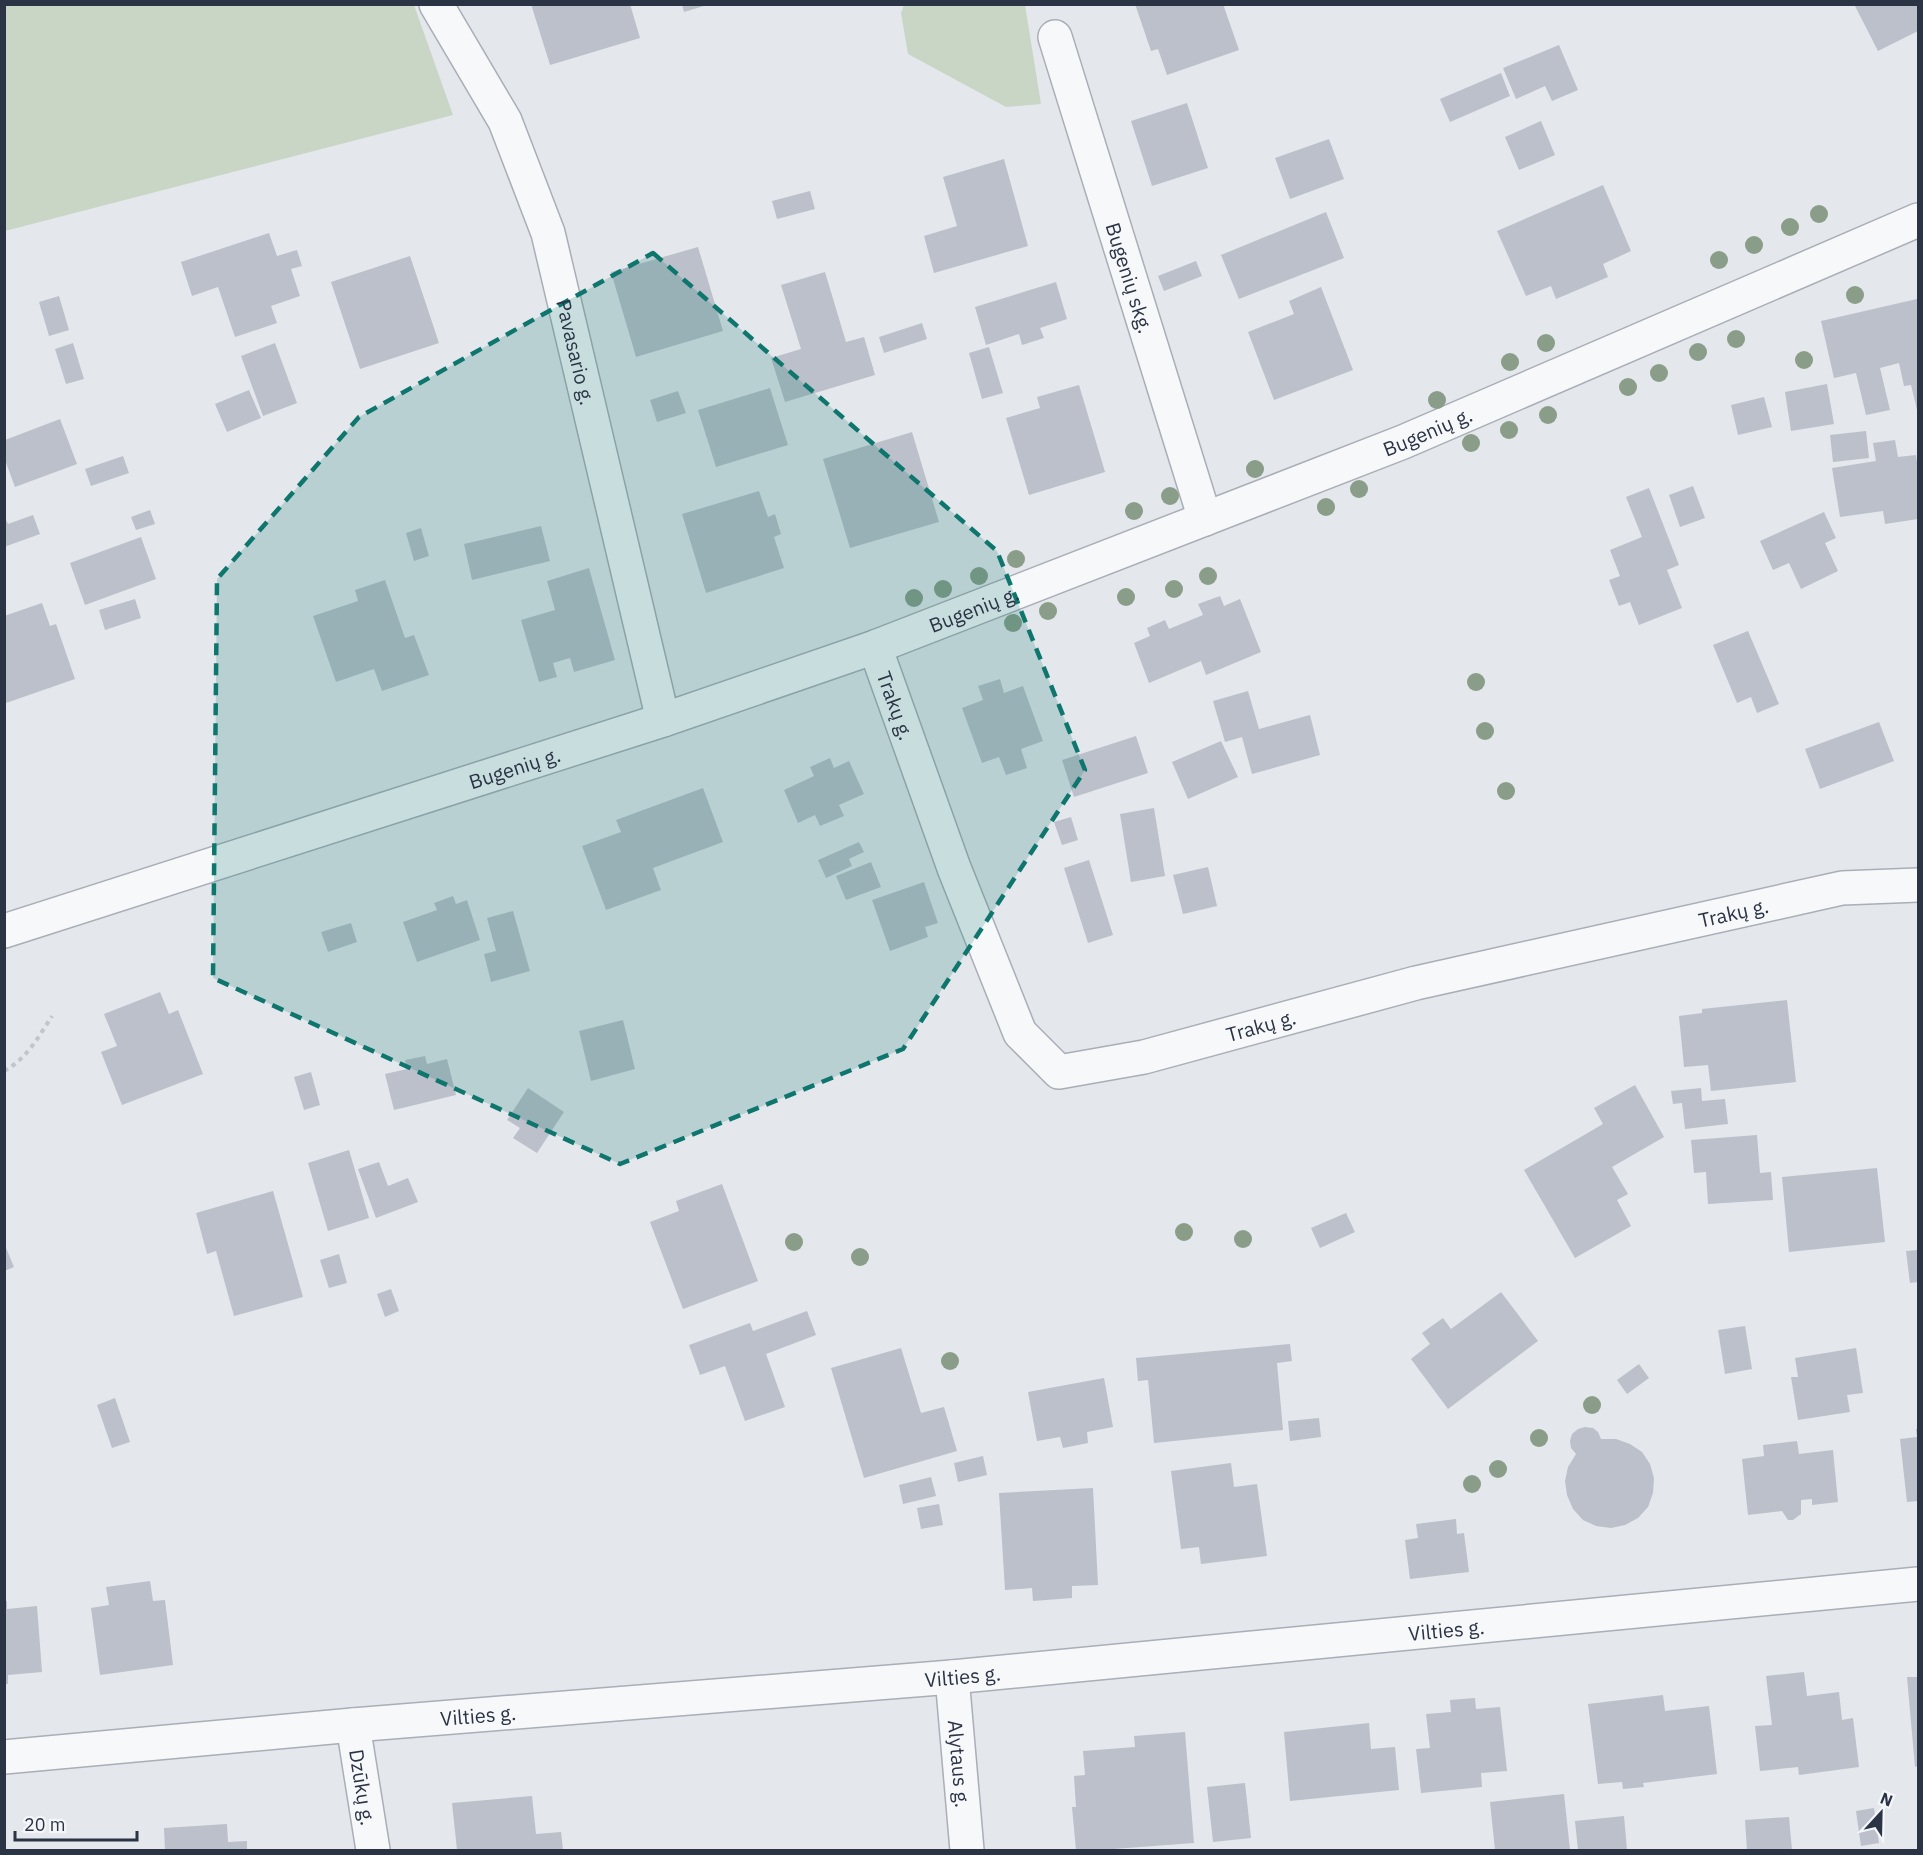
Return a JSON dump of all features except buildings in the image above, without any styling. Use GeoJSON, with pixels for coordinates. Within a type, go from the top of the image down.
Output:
{"type":"FeatureCollection","features":[{"type":"Feature","properties":{"kind":"street","name":"Pavasario g."},"geometry":{"type":"LineString","coordinates":[[436,4],[505,121],[548,233],[663,720]]}},
{"type":"Feature","properties":{"kind":"street","name":"Bugenių skg."},"geometry":{"type":"LineString","coordinates":[[1055,37],[1205,519]]}},
{"type":"Feature","properties":{"kind":"street","name":"Bugenių g."},"geometry":{"type":"LineString","coordinates":[[4,931],[663,720],[875,647],[1403,442],[1918,220]]}},
{"type":"Feature","properties":{"kind":"street","name":"Trakų g."},"geometry":{"type":"LineString","coordinates":[[875,647],[954,868],[1020,1033],[1059,1072],[1144,1057],[1416,983],[1842,888],[1918,885]]}},
{"type":"Feature","properties":{"kind":"street","name":"Vilties g."},"geometry":{"type":"LineString","coordinates":[[4,1757],[354,1725],[952,1677],[1918,1584]]}},
{"type":"Feature","properties":{"kind":"street","name":"Alytaus g."},"geometry":{"type":"LineString","coordinates":[[952,1677],[967,1851]]}},
{"type":"Feature","properties":{"kind":"street","name":"Dzūkų g."},"geometry":{"type":"LineString","coordinates":[[354,1725],[373,1851]]}},
{"type":"Feature","properties":{"kind":"path"},"geometry":{"type":"LineString","coordinates":[[4,1071],[16,1065],[34,1044],[52,1016]]}},
{"type":"Feature","properties":{"kind":"highlighted area"},"geometry":{"type":"Polygon","coordinates":[[[653,253],[997,551],[1085,770],[903,1049],[620,1164],[213,978],[217,579],[359,417],[653,253]]]}},
{"type":"Feature","properties":{"kind":"green space"},"geometry":{"type":"Polygon","coordinates":[[[5,4],[414,5],[453,115],[5,231],[5,4]]]}},
{"type":"Feature","properties":{"kind":"green space"},"geometry":{"type":"Polygon","coordinates":[[[904,5],[1025,5],[1041,104],[1006,107],[908,54],[901,13],[904,5]]]}}]}
